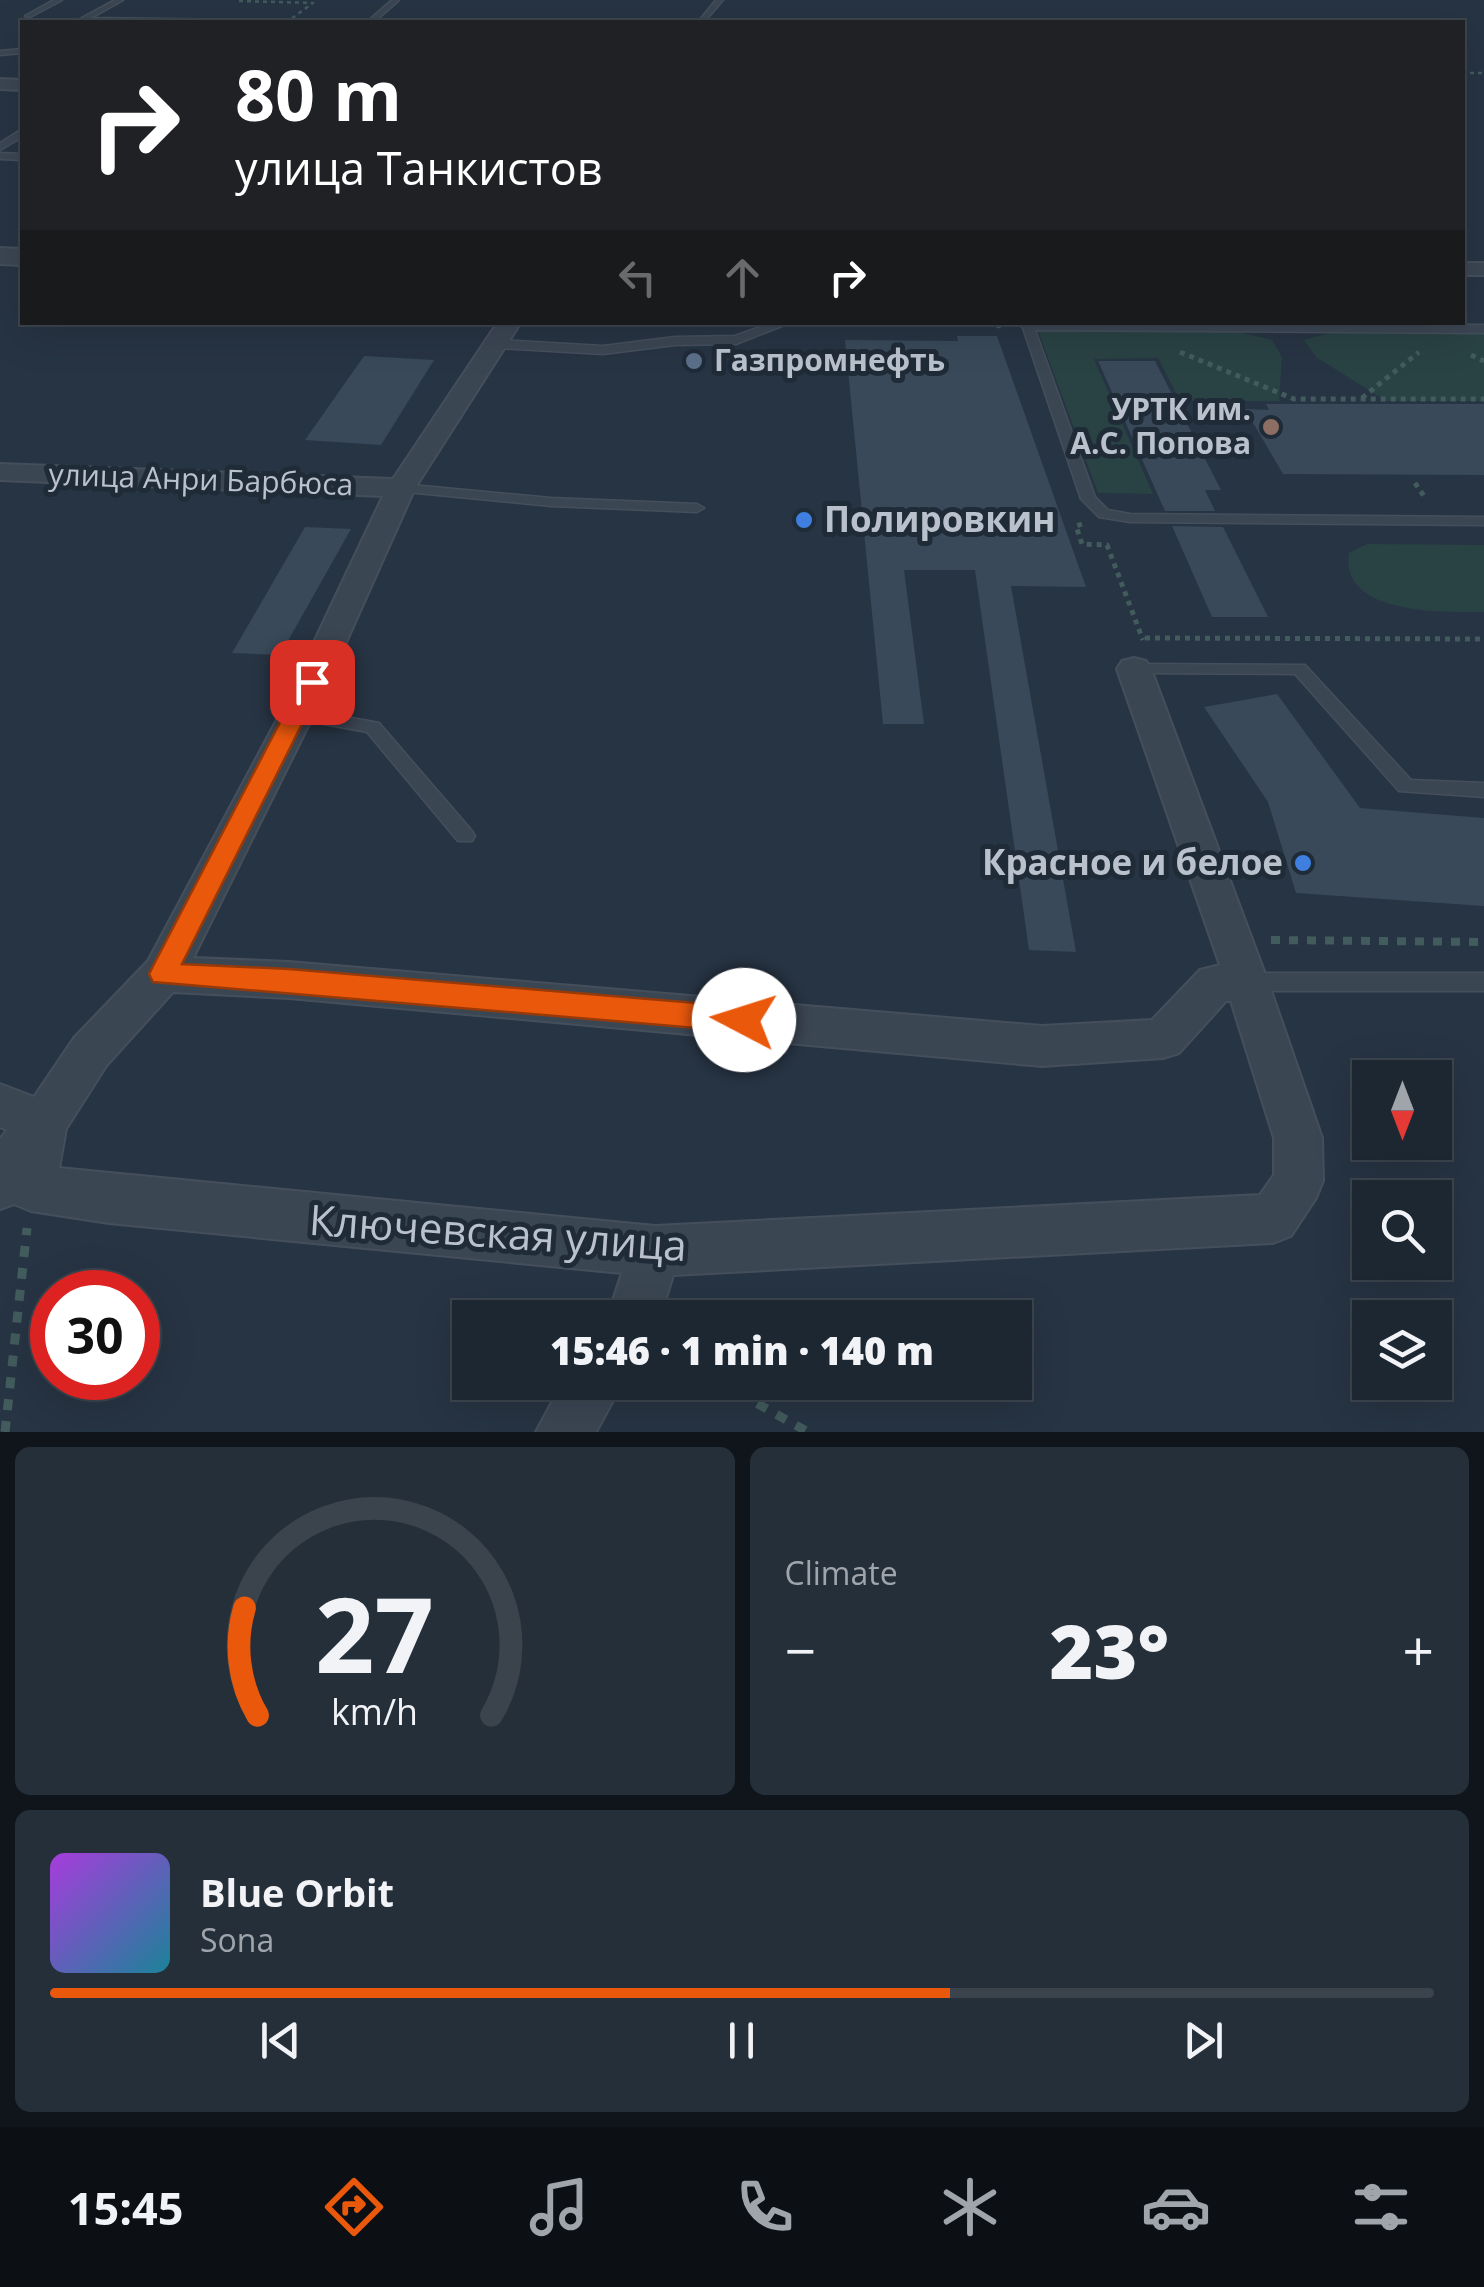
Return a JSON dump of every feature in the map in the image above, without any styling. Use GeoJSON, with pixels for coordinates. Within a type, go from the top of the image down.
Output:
{"type":"FeatureCollection","features":[{"type":"Feature","properties":{"kind":"street"},"geometry":{"type":"LineString","coordinates":[[16,1187],[22,1114],[90,1052],[163,974],[297,714],[402,488],[504,333]]}},
{"type":"Feature","properties":{"kind":"street","name":"улица Анри Барбюса"},"geometry":{"type":"LineString","coordinates":[[0,472],[402,488]]}},
{"type":"Feature","properties":{"kind":"street"},"geometry":{"type":"LineString","coordinates":[[163,974],[289,980],[1042,1046],[1164,1039],[1215,983],[1261,982],[1144,659]]}},
{"type":"Feature","properties":{"kind":"street","name":"Ключевская улица"},"geometry":{"type":"LineString","coordinates":[[16,1187],[655,1252],[1273,1219],[1299,1181],[1298,1138],[1261,982]]}},
{"type":"Feature","properties":{"kind":"street"},"geometry":{"type":"LineString","coordinates":[[639,1300],[655,1252]]}},
{"type":"Feature","properties":{"kind":"street"},"geometry":{"type":"LineString","coordinates":[[564,1432],[584,1400]]}},
{"type":"Feature","properties":{"kind":"lane"},"geometry":{"type":"LineString","coordinates":[[28,16],[59,0]]}},
{"type":"Feature","properties":{"kind":"lane"},"geometry":{"type":"LineString","coordinates":[[82,20],[120,0]]}},
{"type":"Feature","properties":{"kind":"lane"},"geometry":{"type":"LineString","coordinates":[[372,20],[396,0]]}},
{"type":"Feature","properties":{"kind":"lane"},"geometry":{"type":"LineString","coordinates":[[703,20],[720,0]]}},
{"type":"Feature","properties":{"kind":"lane"},"geometry":{"type":"LineString","coordinates":[[82,20],[231,20]]}},
{"type":"Feature","properties":{"kind":"lane"},"geometry":{"type":"LineString","coordinates":[[504,333],[603,350],[674,341],[736,340],[778,325]]}},
{"type":"Feature","properties":{"kind":"lane"},"geometry":{"type":"LineString","coordinates":[[1484,329],[1027,326],[1088,498],[1104,514],[1130,518],[1484,521]]}},
{"type":"Feature","properties":{"kind":"lane"},"geometry":{"type":"LineString","coordinates":[[402,488],[550,502],[697,508]]}},
{"type":"Feature","properties":{"kind":"lane"},"geometry":{"type":"LineString","coordinates":[[1144,659],[1299,668],[1406,786],[1484,790]]}},
{"type":"Feature","properties":{"kind":"lane"},"geometry":{"type":"LineString","coordinates":[[297,714],[373,727],[465,836]]}},
{"type":"Feature","properties":{"kind":"lane"},"geometry":{"type":"LineString","coordinates":[[1261,982],[1484,982]]}},
{"type":"Feature","properties":{"kind":"path"},"geometry":{"type":"LineString","coordinates":[[237,1],[313,3],[290,20]]}},
{"type":"Feature","properties":{"kind":"path"},"geometry":{"type":"LineString","coordinates":[[1171,348],[1294,399],[1484,399]]}},
{"type":"Feature","properties":{"kind":"path"},"geometry":{"type":"LineString","coordinates":[[1361,399],[1424,348]]}},
{"type":"Feature","properties":{"kind":"path"},"geometry":{"type":"LineString","coordinates":[[1106,544],[1144,659],[1484,639]]}},
{"type":"Feature","properties":{"kind":"path"},"geometry":{"type":"LineString","coordinates":[[1261,982],[1260,940],[1484,942]]}},
{"type":"Feature","properties":{"kind":"path"},"geometry":{"type":"LineString","coordinates":[[5,1432],[16,1187]]}},
{"type":"Feature","properties":{"kind":"path"},"geometry":{"type":"LineString","coordinates":[[751,1400],[808,1432]]}},
{"type":"Feature","properties":{"kind":"green space"},"geometry":{"type":"Polygon","coordinates":[[[1038,331],[1234,331],[1272,340],[1282,357],[1279,401],[1180,401],[1158,358],[1094,359],[1153,494],[1098,493],[1038,331]]]}},
{"type":"Feature","properties":{"kind":"green space"},"geometry":{"type":"Polygon","coordinates":[[[1338,331],[1484,333],[1484,401],[1386,401],[1316,357],[1304,340],[1338,331]]]}},
{"type":"Feature","properties":{"kind":"green space"},"geometry":{"type":"Polygon","coordinates":[[[1367,544],[1484,545],[1484,612],[1422,610],[1377,599],[1361,589],[1350,574],[1349,553],[1367,544]]]}},
{"type":"Feature","properties":{"kind":"building"},"geometry":{"type":"Polygon","coordinates":[[[957,336],[997,336],[1086,587],[1011,586],[1076,952],[1029,950],[975,570],[904,570],[924,724],[883,724],[845,340],[958,341],[957,336]]]}},
{"type":"Feature","properties":{"kind":"building"},"geometry":{"type":"Polygon","coordinates":[[[364,356],[434,360],[381,445],[305,440],[364,356]]]}},
{"type":"Feature","properties":{"kind":"building"},"geometry":{"type":"Polygon","coordinates":[[[1098,361],[1155,361],[1221,490],[1205,490],[1215,511],[1165,511],[1098,361]]]}},
{"type":"Feature","properties":{"kind":"building"},"geometry":{"type":"Polygon","coordinates":[[[1266,404],[1484,404],[1484,475],[1283,474],[1245,409],[1269,410],[1266,404]]]}},
{"type":"Feature","properties":{"kind":"building"},"geometry":{"type":"Polygon","coordinates":[[[1172,526],[1223,527],[1268,617],[1212,617],[1172,526]]]}},
{"type":"Feature","properties":{"kind":"building"},"geometry":{"type":"Polygon","coordinates":[[[305,527],[351,529],[280,655],[232,653],[305,527]]]}},
{"type":"Feature","properties":{"kind":"building"},"geometry":{"type":"Polygon","coordinates":[[[1277,694],[1360,808],[1484,818],[1484,906],[1296,893],[1268,802],[1204,707],[1277,694]]]}},
{"type":"Feature","properties":{"kind":"place","name":"Газпромнефть"},"geometry":{"type":"Point","coordinates":[694,361]}},
{"type":"Feature","properties":{"kind":"place","name":"УРТК им. А.С. Попова"},"geometry":{"type":"Point","coordinates":[1271,427]}},
{"type":"Feature","properties":{"kind":"place","name":"Полировкин"},"geometry":{"type":"Point","coordinates":[804,520]}},
{"type":"Feature","properties":{"kind":"place","name":"Красное и белое"},"geometry":{"type":"Point","coordinates":[1303,863]}},
{"type":"Feature","properties":{"kind":"route"},"geometry":{"type":"LineString","coordinates":[[312,682],[163,974],[289,980],[744,1020]]}}]}
